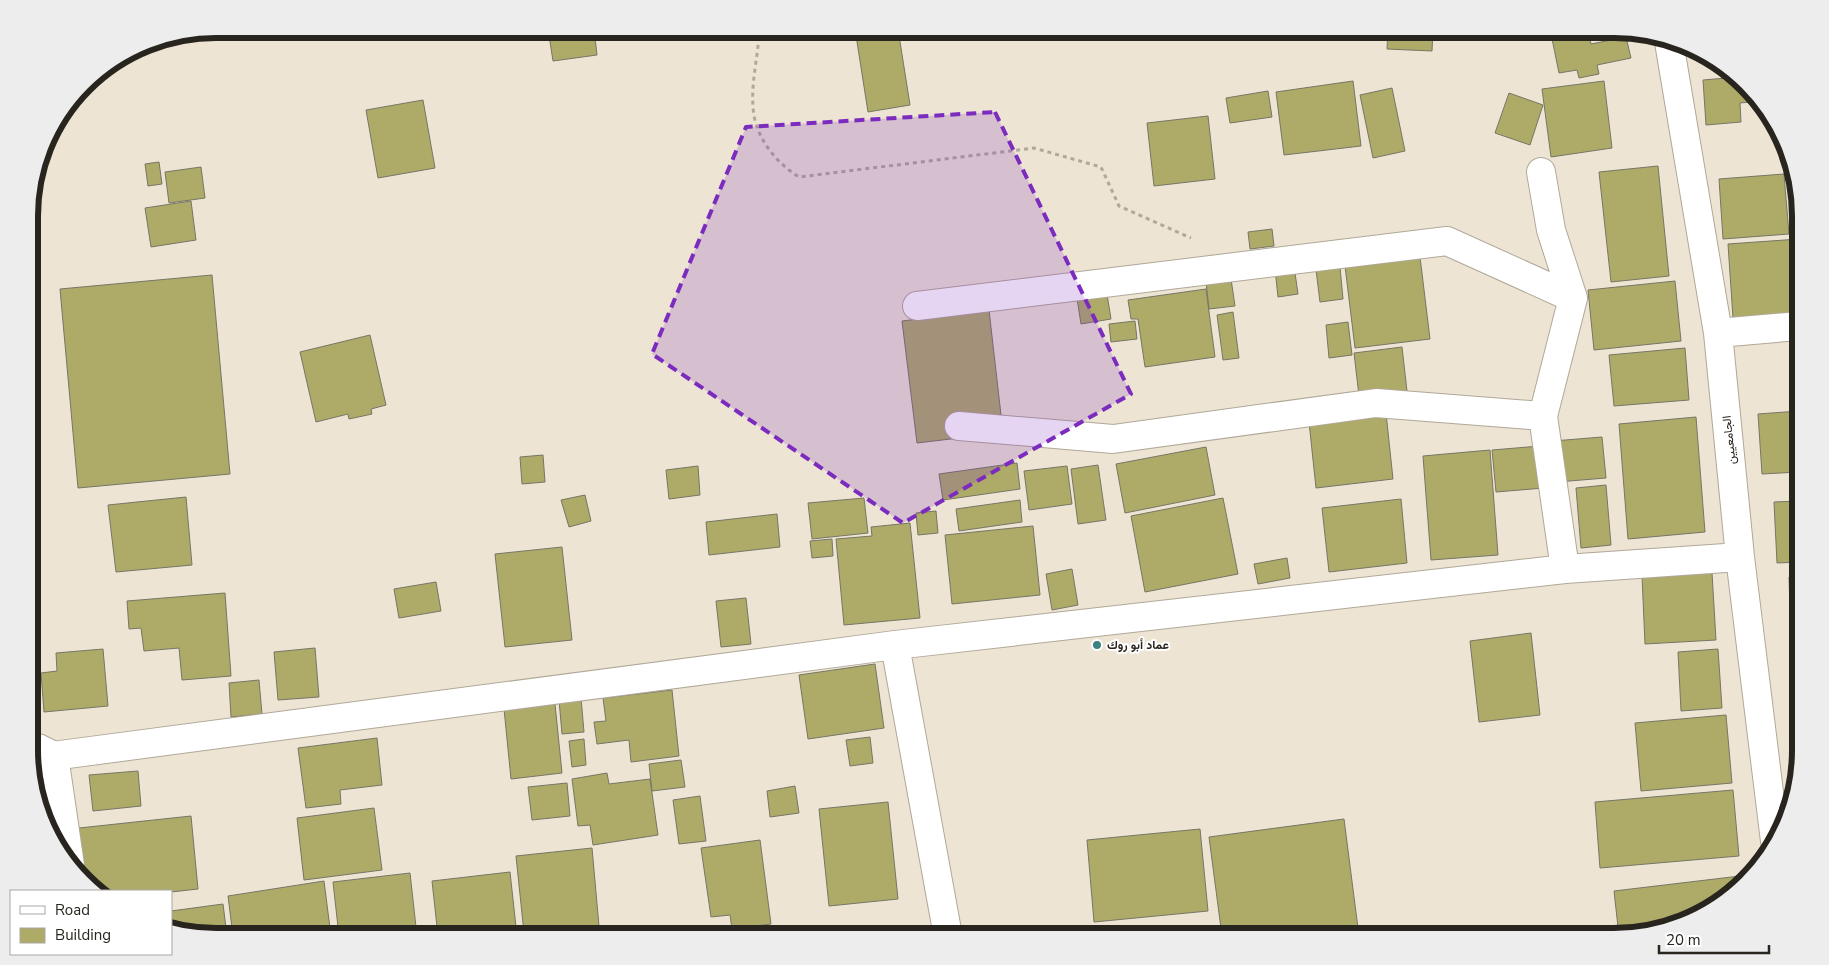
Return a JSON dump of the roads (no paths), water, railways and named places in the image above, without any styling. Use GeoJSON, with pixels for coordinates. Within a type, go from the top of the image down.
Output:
{"type":"FeatureCollection","features":[{"type":"Feature","properties":{"kind":"street","name":"الجامعيين"},"geometry":{"type":"LineString","coordinates":[[1670,47],[1718,333],[1740,557],[1773,827]]}},
{"type":"Feature","properties":{"kind":"street"},"geometry":{"type":"LineString","coordinates":[[1541,172],[1551,230],[1573,298],[1543,416],[1565,569]]}},
{"type":"Feature","properties":{"kind":"street"},"geometry":{"type":"LineString","coordinates":[[917,306],[1447,241],[1573,298]]}},
{"type":"Feature","properties":{"kind":"street"},"geometry":{"type":"LineString","coordinates":[[1718,333],[1792,327]]}},
{"type":"Feature","properties":{"kind":"street"},"geometry":{"type":"LineString","coordinates":[[959,426],[1113,439],[1376,403],[1543,416]]}},
{"type":"Feature","properties":{"kind":"street"},"geometry":{"type":"LineString","coordinates":[[63,842],[38,753],[896,645],[1565,569],[1740,557]]}},
{"type":"Feature","properties":{"kind":"street"},"geometry":{"type":"LineString","coordinates":[[896,645],[947,928]]}},
{"type":"Feature","properties":{"kind":"place","name":"عماد أبو روك"},"geometry":{"type":"Point","coordinates":[1097,645]}}]}
